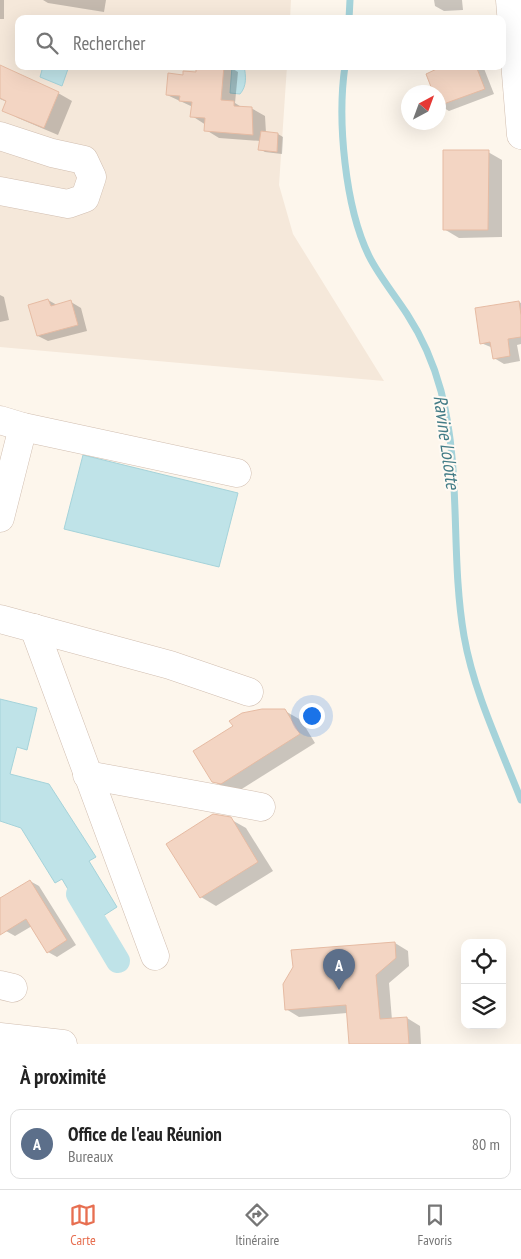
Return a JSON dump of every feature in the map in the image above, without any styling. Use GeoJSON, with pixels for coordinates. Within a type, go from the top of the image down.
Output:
{"type":"FeatureCollection","features":[{"type":"Feature","properties":{"kind":"street"},"geometry":{"type":"LineString","coordinates":[[510,0],[521,134]]}},
{"type":"Feature","properties":{"kind":"street"},"geometry":{"type":"LineString","coordinates":[[0,136],[52,153],[84,160],[92,177],[85,198],[68,204],[0,191]]}},
{"type":"Feature","properties":{"kind":"street"},"geometry":{"type":"LineString","coordinates":[[0,518],[12,424],[237,473]]}},
{"type":"Feature","properties":{"kind":"street"},"geometry":{"type":"LineString","coordinates":[[0,619],[170,666],[249,692]]}},
{"type":"Feature","properties":{"kind":"street"},"geometry":{"type":"LineString","coordinates":[[34,628],[155,956]]}},
{"type":"Feature","properties":{"kind":"street"},"geometry":{"type":"LineString","coordinates":[[87,775],[261,807]]}},
{"type":"Feature","properties":{"kind":"street"},"geometry":{"type":"LineString","coordinates":[[0,1037],[63,1044]]}},
{"type":"Feature","properties":{"kind":"shaded area"},"geometry":{"type":"Polygon","coordinates":[[[0,0],[291,0],[290,15],[15,15],[15,70],[287,70],[279,185],[293,234],[384,381],[0,347],[0,0]]]}},
{"type":"Feature","properties":{"kind":"water"},"geometry":{"type":"Polygon","coordinates":[[[42,70],[68,70],[62,86],[40,77],[42,70]]]}},
{"type":"Feature","properties":{"kind":"water"},"geometry":{"type":"Polygon","coordinates":[[[232,70],[245,70],[244,88],[240,94],[230,93],[232,70]]]}},
{"type":"Feature","properties":{"kind":"water"},"geometry":{"type":"Polygon","coordinates":[[[83,455],[238,493],[219,567],[64,529],[83,455]]]}},
{"type":"Feature","properties":{"kind":"water"},"geometry":{"type":"Polygon","coordinates":[[[0,699],[37,708],[27,750],[17,747],[10,774],[49,784],[96,857],[89,861],[117,907],[89,925],[62,879],[55,883],[21,828],[0,821],[0,699]]]}},
{"type":"Feature","properties":{"kind":"building"},"geometry":{"type":"Polygon","coordinates":[[[0,65],[59,92],[44,128],[2,111],[6,101],[0,98],[0,65]]]}},
{"type":"Feature","properties":{"kind":"building"},"geometry":{"type":"Polygon","coordinates":[[[196,70],[224,70],[221,100],[234,101],[234,106],[252,107],[253,135],[204,131],[205,118],[190,117],[192,102],[179,101],[180,96],[166,95],[168,73],[183,75],[183,71],[196,72],[196,70]]]}},
{"type":"Feature","properties":{"kind":"building"},"geometry":{"type":"Polygon","coordinates":[[[434,70],[478,70],[485,89],[446,103],[446,85],[430,85],[426,74],[434,70]]]}},
{"type":"Feature","properties":{"kind":"building"},"geometry":{"type":"Polygon","coordinates":[[[261,131],[278,133],[277,152],[258,150],[261,131]]]}},
{"type":"Feature","properties":{"kind":"building"},"geometry":{"type":"Polygon","coordinates":[[[443,150],[489,150],[488,230],[443,230],[443,150]]]}},
{"type":"Feature","properties":{"kind":"building"},"geometry":{"type":"Polygon","coordinates":[[[48,299],[51,306],[71,300],[78,325],[37,336],[28,305],[48,299]]]}},
{"type":"Feature","properties":{"kind":"building"},"geometry":{"type":"Polygon","coordinates":[[[519,301],[521,337],[508,339],[510,356],[493,359],[490,342],[480,344],[475,308],[519,301]]]}},
{"type":"Feature","properties":{"kind":"building"},"geometry":{"type":"Polygon","coordinates":[[[262,709],[285,709],[300,734],[221,784],[212,782],[193,751],[233,726],[229,721],[242,713],[262,709]]]}},
{"type":"Feature","properties":{"kind":"building"},"geometry":{"type":"Polygon","coordinates":[[[213,814],[231,817],[258,862],[200,898],[166,844],[213,814]]]}},
{"type":"Feature","properties":{"kind":"building"},"geometry":{"type":"Polygon","coordinates":[[[30,880],[67,940],[47,953],[26,919],[0,935],[0,898],[30,880]]]}},
{"type":"Feature","properties":{"kind":"building"},"geometry":{"type":"Polygon","coordinates":[[[395,942],[396,958],[376,975],[380,1019],[407,1017],[409,1044],[349,1044],[346,1005],[285,1010],[283,984],[293,967],[291,950],[395,942]]]}},
{"type":"Feature","properties":{"kind":"waterway","name":"Ravine Lolotte"},"geometry":{"type":"LineString","coordinates":[[349,15],[350,0]]}},
{"type":"Feature","properties":{"kind":"waterway","name":"Ravine Lolotte"},"geometry":{"type":"LineString","coordinates":[[345,70],[342,112],[343,137],[345,163],[354,213],[369,256],[418,332],[435,371],[441,391],[451,452],[454,482],[457,575],[468,657],[481,699],[521,800]]}},
{"type":"Feature","properties":{"kind":"waterway"},"geometry":{"type":"LineString","coordinates":[[78,894],[118,961]]}},
{"type":"Feature","properties":{"kind":"place","name":"Office de l'eau Réunion"},"geometry":{"type":"Point","coordinates":[339,990]}}]}
